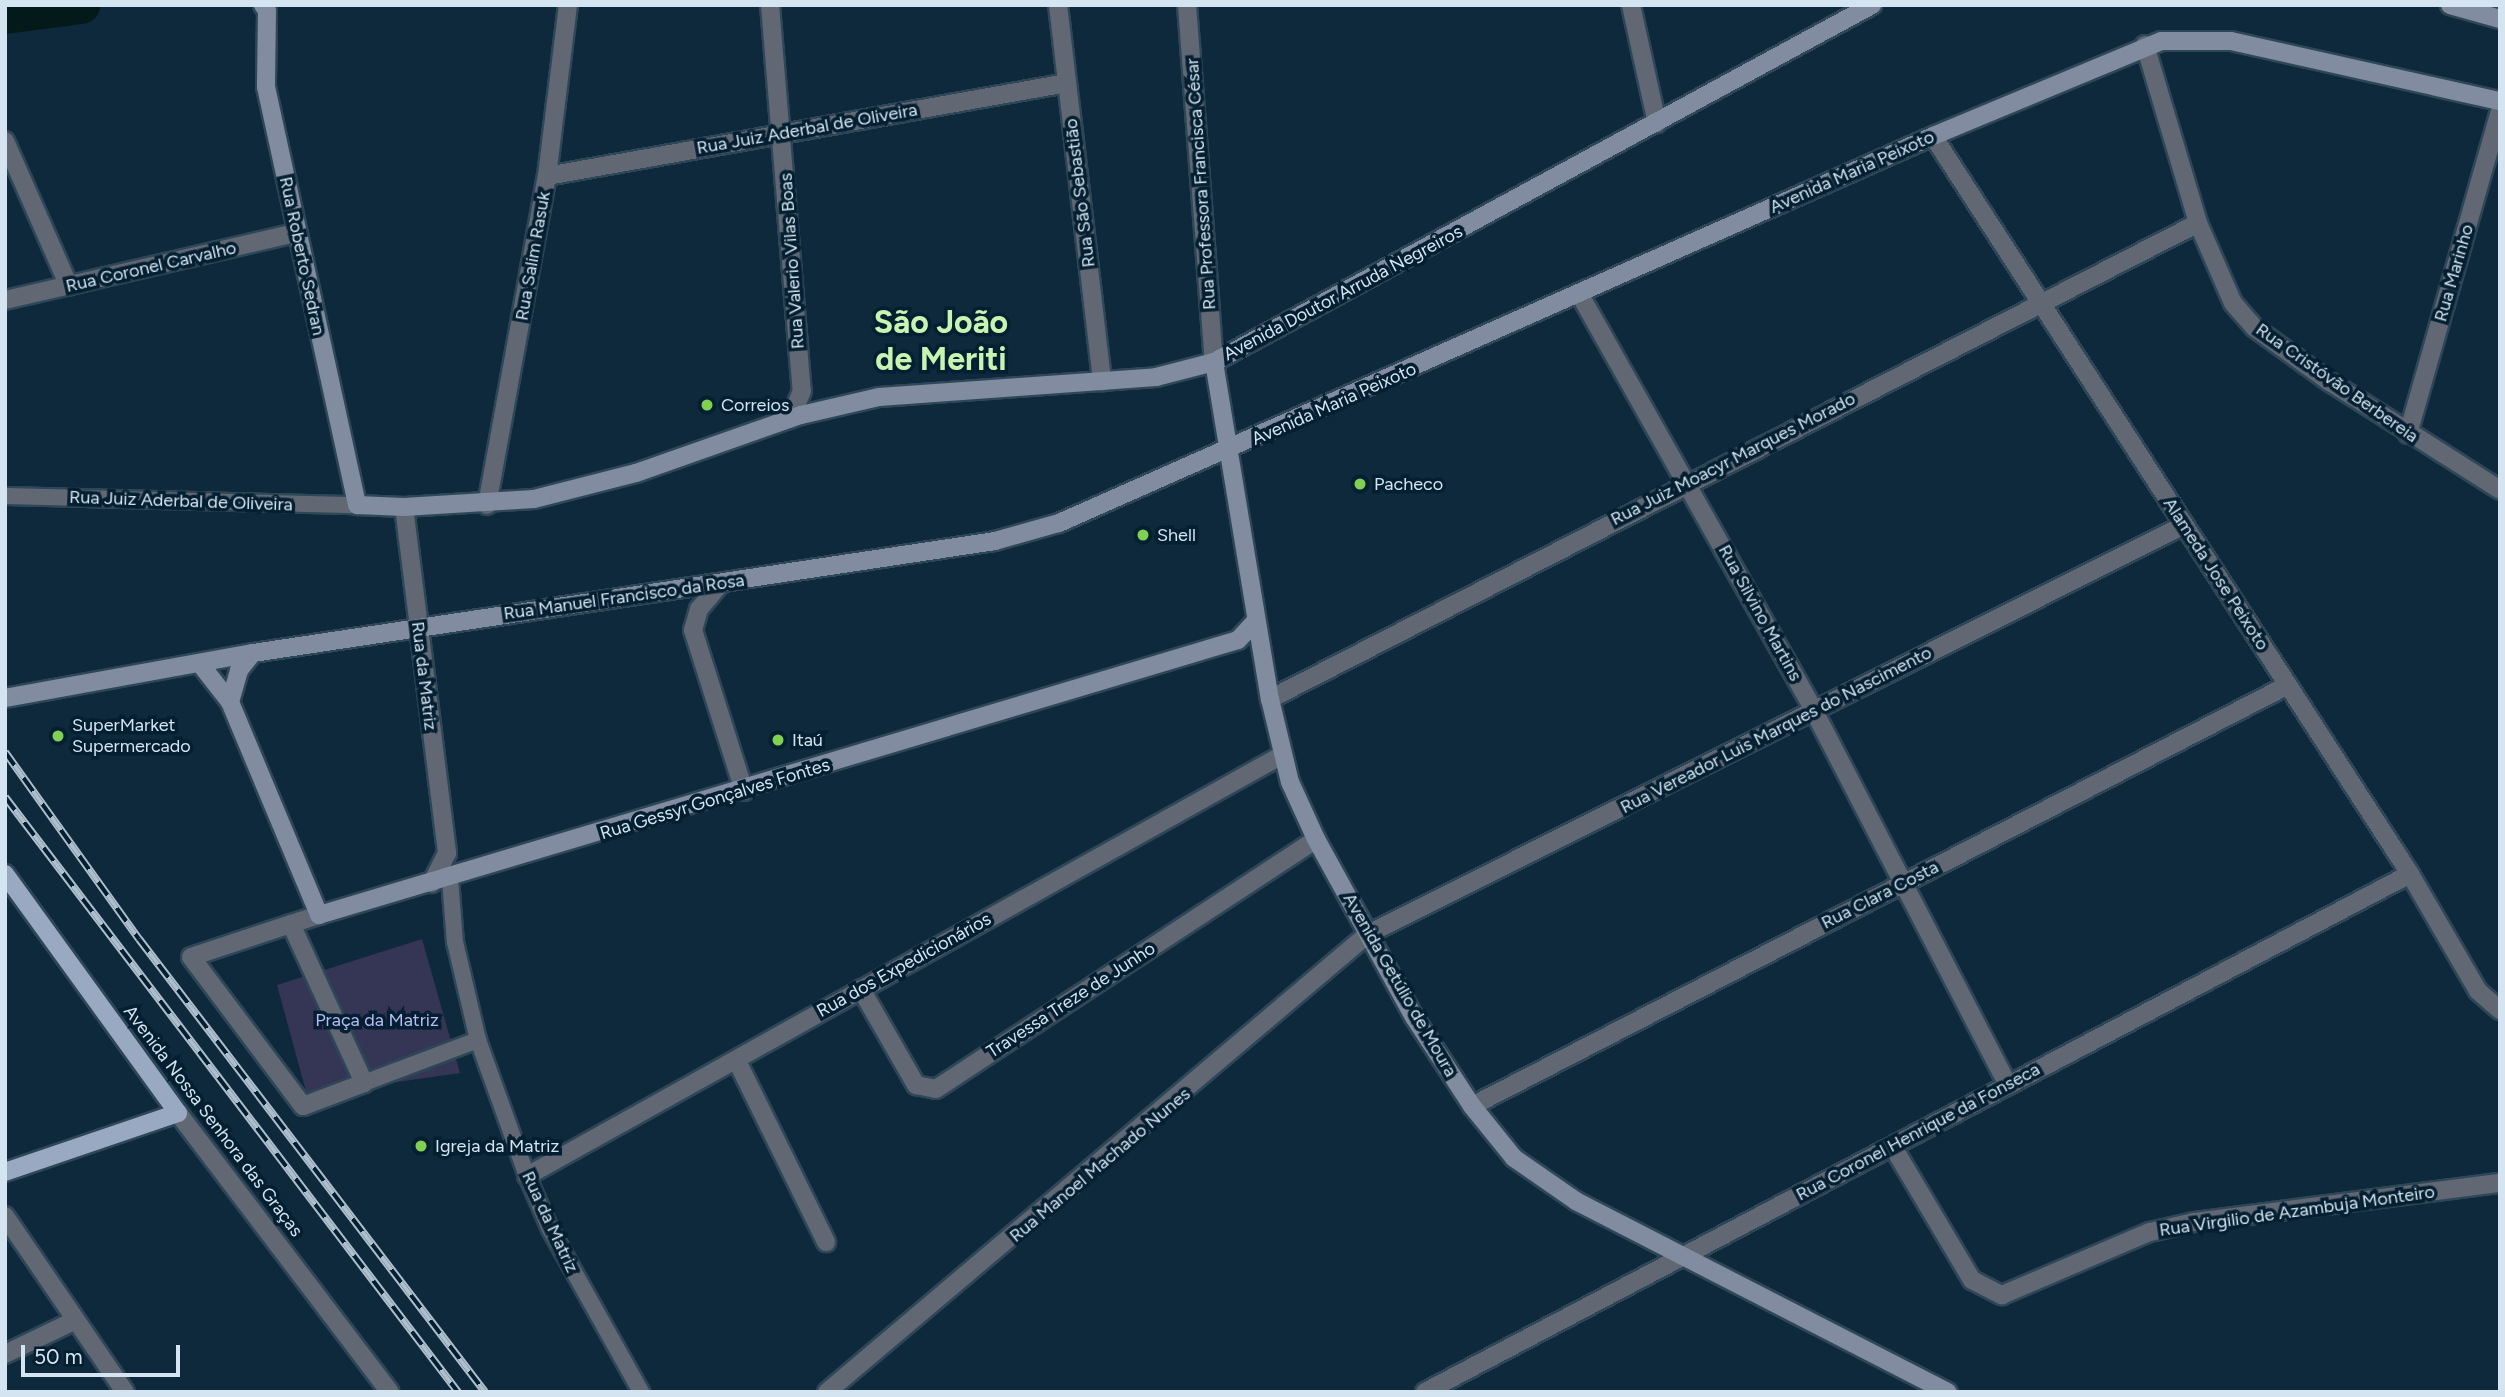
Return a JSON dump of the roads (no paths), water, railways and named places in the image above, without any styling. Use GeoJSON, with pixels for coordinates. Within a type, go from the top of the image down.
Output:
{"type":"FeatureCollection","features":[{"type":"Feature","properties":{"kind":"main road","name":"Avenida Doutor Arruda Negreiros"},"geometry":{"type":"LineString","coordinates":[[357,505],[486,505],[534,499],[636,473],[819,411],[928,390],[1156,377],[1214,362],[1872,5]]}},
{"type":"Feature","properties":{"kind":"main road"},"geometry":{"type":"LineString","coordinates":[[2449,5],[2500,19]]}},
{"type":"Feature","properties":{"kind":"main road","name":"Rua Roberto Sedran"},"geometry":{"type":"LineString","coordinates":[[268,7],[266,87],[357,505]]}},
{"type":"Feature","properties":{"kind":"main road","name":"Avenida Maria Peixoto"},"geometry":{"type":"LineString","coordinates":[[1229,450],[2145,45],[2189,38],[2231,41],[2500,101]]}},
{"type":"Feature","properties":{"kind":"main road","name":"Avenida Getúlio de Moura"},"geometry":{"type":"LineString","coordinates":[[1214,362],[1256,621],[1282,755],[1316,839],[1414,1017],[1472,1106],[1514,1157],[1576,1201],[1948,1392]]}},
{"type":"Feature","properties":{"kind":"main road","name":"Rua Manuel Francisco da Rosa"},"geometry":{"type":"LineString","coordinates":[[5,698],[201,665],[253,653],[995,541],[1059,523],[1229,450]]}},
{"type":"Feature","properties":{"kind":"main road","name":"Rua Gessyr Gonçalves Fontes"},"geometry":{"type":"LineString","coordinates":[[320,915],[744,791],[1238,640],[1256,621]]}},
{"type":"Feature","properties":{"kind":"main road"},"geometry":{"type":"LineString","coordinates":[[1238,640],[1262,652]]}},
{"type":"Feature","properties":{"kind":"main road"},"geometry":{"type":"LineString","coordinates":[[230,702],[239,670],[253,653]]}},
{"type":"Feature","properties":{"kind":"main road"},"geometry":{"type":"LineString","coordinates":[[201,665],[230,702],[320,915]]}},
{"type":"Feature","properties":{"kind":"main road","name":"Avenida Nossa Senhora das Graças"},"geometry":{"type":"LineString","coordinates":[[5,874],[178,1113]]}},
{"type":"Feature","properties":{"kind":"main road"},"geometry":{"type":"LineString","coordinates":[[5,1171],[178,1113]]}},
{"type":"Feature","properties":{"kind":"street","name":"Rua Salim Rasuk"},"geometry":{"type":"LineString","coordinates":[[486,505],[547,176],[568,5]]}},
{"type":"Feature","properties":{"kind":"street","name":"Rua Valerio Vilas Boas"},"geometry":{"type":"LineString","coordinates":[[770,5],[802,391],[790,419]]}},
{"type":"Feature","properties":{"kind":"street","name":"Rua São Sebastião"},"geometry":{"type":"LineString","coordinates":[[1058,5],[1102,381]]}},
{"type":"Feature","properties":{"kind":"street","name":"Rua Professora Francisca César"},"geometry":{"type":"LineString","coordinates":[[1187,5],[1214,362]]}},
{"type":"Feature","properties":{"kind":"street"},"geometry":{"type":"LineString","coordinates":[[1631,5],[1657,123]]}},
{"type":"Feature","properties":{"kind":"street","name":"Rua Cristóvão Berbereia"},"geometry":{"type":"LineString","coordinates":[[2145,45],[2198,223],[2219,279],[2255,328],[2408,434],[2500,490]]}},
{"type":"Feature","properties":{"kind":"street","name":"Rua Juiz Aderbal de Oliveira"},"geometry":{"type":"LineString","coordinates":[[547,176],[1067,83]]}},
{"type":"Feature","properties":{"kind":"street","name":"Rua Marinho"},"geometry":{"type":"LineString","coordinates":[[2408,434],[2500,112]]}},
{"type":"Feature","properties":{"kind":"street","name":"Alameda Jose Peixoto"},"geometry":{"type":"LineString","coordinates":[[1934,136],[2410,874],[2478,992],[2500,1010]]}},
{"type":"Feature","properties":{"kind":"street"},"geometry":{"type":"LineString","coordinates":[[5,141],[69,286]]}},
{"type":"Feature","properties":{"kind":"street","name":"Rua Juiz Moacyr Marques Morado"},"geometry":{"type":"LineString","coordinates":[[1270,699],[2039,301],[2198,223]]}},
{"type":"Feature","properties":{"kind":"street","name":"Rua Coronel Carvalho"},"geometry":{"type":"LineString","coordinates":[[5,300],[296,233]]}},
{"type":"Feature","properties":{"kind":"street","name":"Rua Silvino Martins"},"geometry":{"type":"LineString","coordinates":[[1580,295],[1814,711],[1906,882],[2008,1085]]}},
{"type":"Feature","properties":{"kind":"street"},"geometry":{"type":"LineString","coordinates":[[802,391],[819,411]]}},
{"type":"Feature","properties":{"kind":"street","name":"Rua Juiz Aderbal de Oliveira"},"geometry":{"type":"LineString","coordinates":[[5,496],[357,505]]}},
{"type":"Feature","properties":{"kind":"street","name":"Rua da Matriz"},"geometry":{"type":"LineString","coordinates":[[404,507],[447,853],[441,881],[478,1040],[527,1176],[550,1229],[641,1392]]}},
{"type":"Feature","properties":{"kind":"street","name":"Rua Vereador Luis Marques do Nascimento"},"geometry":{"type":"LineString","coordinates":[[1368,934],[2183,525]]}},
{"type":"Feature","properties":{"kind":"street"},"geometry":{"type":"LineString","coordinates":[[721,583],[699,609],[693,630],[744,791]]}},
{"type":"Feature","properties":{"kind":"street","name":"Rua Clara Costa"},"geometry":{"type":"LineString","coordinates":[[1472,1106],[2288,685]]}},
{"type":"Feature","properties":{"kind":"street","name":"Rua dos Expedicionários"},"geometry":{"type":"LineString","coordinates":[[527,1176],[1282,755]]}},
{"type":"Feature","properties":{"kind":"street","name":"Travessa Treze de Junho"},"geometry":{"type":"LineString","coordinates":[[861,989],[916,1085],[936,1089],[1316,839]]}},
{"type":"Feature","properties":{"kind":"street","name":"Rua Coronel Henrique da Fonseca"},"geometry":{"type":"LineString","coordinates":[[1425,1392],[2410,874]]}},
{"type":"Feature","properties":{"kind":"street","name":"Rua Gessyr Gonçalves Fontes"},"geometry":{"type":"LineString","coordinates":[[320,915],[191,957],[303,1106],[364,1083]]}},
{"type":"Feature","properties":{"kind":"street"},"geometry":{"type":"LineString","coordinates":[[291,924],[364,1083],[478,1040]]}},
{"type":"Feature","properties":{"kind":"street","name":"Rua Manoel Machado Nunes"},"geometry":{"type":"LineString","coordinates":[[827,1392],[1182,1096],[1368,934]]}},
{"type":"Feature","properties":{"kind":"street"},"geometry":{"type":"LineString","coordinates":[[737,1061],[825,1242]]}},
{"type":"Feature","properties":{"kind":"street","name":"Avenida Nossa Senhora das Graças"},"geometry":{"type":"LineString","coordinates":[[178,1113],[390,1392]]}},
{"type":"Feature","properties":{"kind":"street","name":"Rua Virgilio de Azambuja Monteiro"},"geometry":{"type":"LineString","coordinates":[[1893,1147],[1972,1280],[2002,1295],[2150,1232],[2183,1224],[2500,1183]]}},
{"type":"Feature","properties":{"kind":"street"},"geometry":{"type":"LineString","coordinates":[[5,1216],[74,1321],[125,1392]]}},
{"type":"Feature","properties":{"kind":"street"},"geometry":{"type":"LineString","coordinates":[[5,1354],[74,1321]]}},
{"type":"Feature","properties":{"kind":"waterway"},"geometry":{"type":"LineString","coordinates":[[5,15],[81,5]]}},
{"type":"Feature","properties":{"kind":"railway"},"geometry":{"type":"LineString","coordinates":[[5,752],[139,939],[485,1392]]}},
{"type":"Feature","properties":{"kind":"railway"},"geometry":{"type":"LineString","coordinates":[[5,797],[458,1392]]}},
{"type":"Feature","properties":{"kind":"place","name":"Correios"},"geometry":{"type":"Point","coordinates":[707,405]}},
{"type":"Feature","properties":{"kind":"place","name":"Pacheco"},"geometry":{"type":"Point","coordinates":[1360,484]}},
{"type":"Feature","properties":{"kind":"place","name":"Shell"},"geometry":{"type":"Point","coordinates":[1143,535]}},
{"type":"Feature","properties":{"kind":"place","name":"SuperMarket Supermercado"},"geometry":{"type":"Point","coordinates":[58,736]}},
{"type":"Feature","properties":{"kind":"place","name":"Itaú"},"geometry":{"type":"Point","coordinates":[778,740]}},
{"type":"Feature","properties":{"kind":"place","name":"Igreja da Matriz"},"geometry":{"type":"Point","coordinates":[421,1146]}},
{"type":"Feature","properties":{"kind":"district","name":"São João de Meriti"},"geometry":{"type":"Point","coordinates":[941,342]}},
{"type":"Feature","properties":{"kind":"park label","name":"Praça da Matriz"},"geometry":{"type":"Point","coordinates":[377,1020]}}]}
